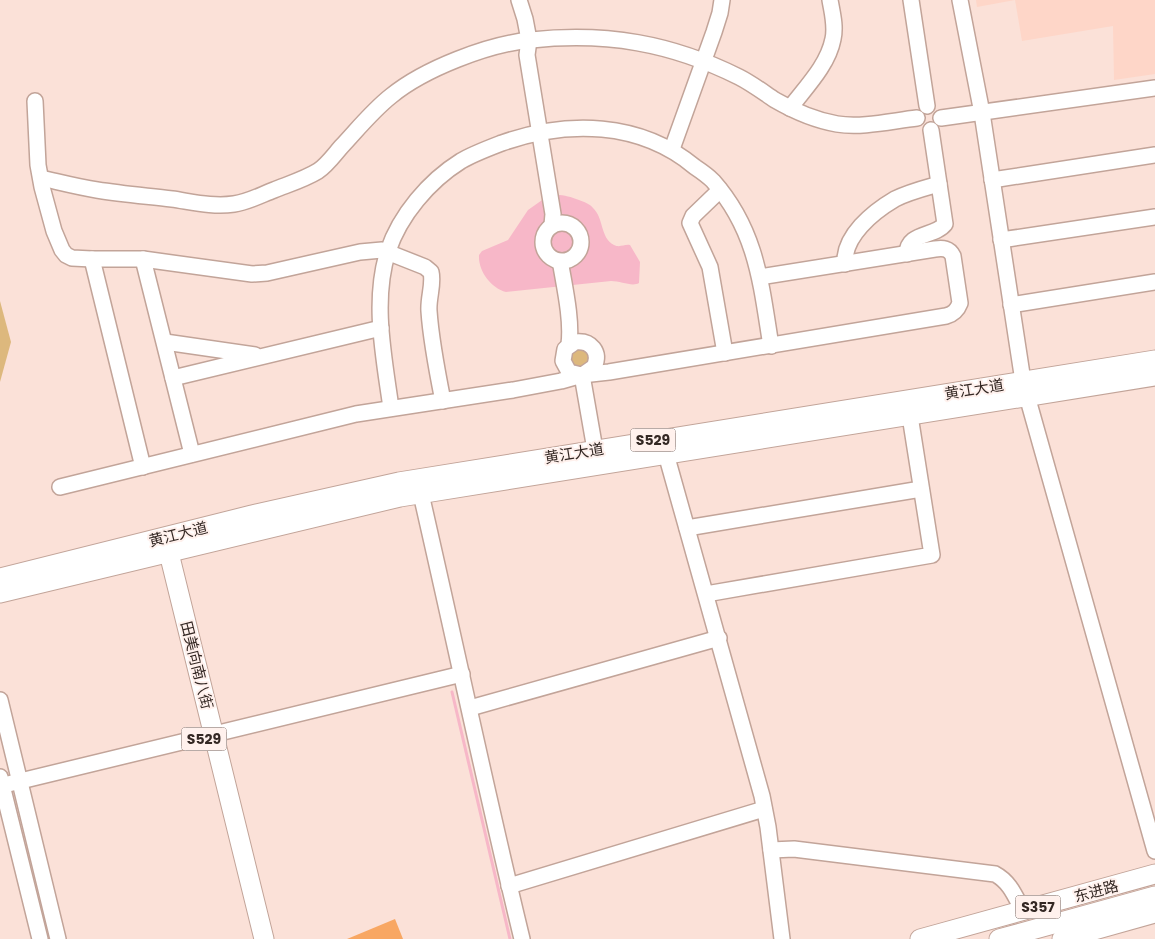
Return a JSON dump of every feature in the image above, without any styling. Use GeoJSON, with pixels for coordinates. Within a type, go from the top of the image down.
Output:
{"type":"FeatureCollection","features":[{"type":"Feature","properties":{"kind":"main road","name":"黄江大道"},"geometry":{"type":"LineString","coordinates":[[0,578],[597,457],[666,454],[910,416],[1155,360]]}},
{"type":"Feature","properties":{"kind":"main road","name":"黄江大道"},"geometry":{"type":"LineString","coordinates":[[0,593],[306,503],[399,482],[597,457],[1025,389],[1150,378]]}},
{"type":"Feature","properties":{"kind":"main road","name":"田美向南八街"},"geometry":{"type":"LineString","coordinates":[[162,546],[209,735],[264,939]]}},
{"type":"Feature","properties":{"kind":"main road","name":"田美向南八街"},"geometry":{"type":"LineString","coordinates":[[209,735],[252,939]]}},
{"type":"Feature","properties":{"kind":"main road","name":"东进路"},"geometry":{"type":"LineString","coordinates":[[920,939],[1155,874]]}},
{"type":"Feature","properties":{"kind":"main road","name":"东进路"},"geometry":{"type":"LineString","coordinates":[[999,939],[1155,896]]}},
{"type":"Feature","properties":{"kind":"main road"},"geometry":{"type":"LineString","coordinates":[[1062,939],[1155,913]]}},
{"type":"Feature","properties":{"kind":"street"},"geometry":{"type":"LineString","coordinates":[[519,0],[529,40],[527,55],[544,132],[554,195],[562,216],[559,224],[544,235],[543,246],[548,255],[565,260],[571,268],[570,299],[580,334],[576,343],[564,352],[564,364],[569,372],[582,375],[592,370],[597,358],[592,347],[576,343]]}},
{"type":"Feature","properties":{"kind":"street"},"geometry":{"type":"LineString","coordinates":[[672,149],[720,13],[722,0]]}},
{"type":"Feature","properties":{"kind":"street"},"geometry":{"type":"LineString","coordinates":[[790,108],[820,70],[834,38],[834,23],[830,0]]}},
{"type":"Feature","properties":{"kind":"street"},"geometry":{"type":"LineString","coordinates":[[41,178],[96,190],[210,204],[235,204],[247,201],[307,177],[319,170],[374,111],[392,95],[421,77],[476,53],[529,40],[584,37],[616,39],[679,51],[704,60],[741,78],[790,108],[809,117],[837,124],[852,125],[922,112],[937,109],[941,118],[938,126],[931,130],[921,127],[922,112],[911,0]]}},
{"type":"Feature","properties":{"kind":"street"},"geometry":{"type":"LineString","coordinates":[[960,0],[982,113],[1025,389],[1155,851]]}},
{"type":"Feature","properties":{"kind":"street"},"geometry":{"type":"LineString","coordinates":[[941,118],[1155,88]]}},
{"type":"Feature","properties":{"kind":"street"},"geometry":{"type":"LineString","coordinates":[[35,101],[38,165],[54,230],[66,255],[72,258],[143,259],[252,274],[287,269],[370,251],[388,252],[425,267],[431,272],[429,308],[433,350],[443,401]]}},
{"type":"Feature","properties":{"kind":"street"},"geometry":{"type":"LineString","coordinates":[[391,408],[381,328],[381,285],[388,252],[399,224],[436,180],[461,161],[491,148],[544,132],[592,129],[625,132],[672,149],[712,180],[735,213],[750,243],[760,277],[772,346]]}},
{"type":"Feature","properties":{"kind":"street"},"geometry":{"type":"LineString","coordinates":[[906,254],[910,242],[940,229],[945,224],[931,130]]}},
{"type":"Feature","properties":{"kind":"street"},"geometry":{"type":"LineString","coordinates":[[992,180],[1155,155]]}},
{"type":"Feature","properties":{"kind":"street"},"geometry":{"type":"LineString","coordinates":[[845,264],[844,256],[847,246],[859,229],[875,213],[896,199],[939,184]]}},
{"type":"Feature","properties":{"kind":"street"},"geometry":{"type":"LineString","coordinates":[[720,190],[693,216],[690,223],[710,267],[725,353]]}},
{"type":"Feature","properties":{"kind":"street"},"geometry":{"type":"LineString","coordinates":[[1001,240],[1155,217]]}},
{"type":"Feature","properties":{"kind":"street"},"geometry":{"type":"LineString","coordinates":[[559,224],[576,228],[582,238],[580,250],[565,260]]}},
{"type":"Feature","properties":{"kind":"street"},"geometry":{"type":"LineString","coordinates":[[60,487],[356,414],[513,390],[582,375],[772,346],[946,316],[954,314],[960,303],[951,252],[942,248],[760,277]]}},
{"type":"Feature","properties":{"kind":"street"},"geometry":{"type":"LineString","coordinates":[[92,259],[143,466]]}},
{"type":"Feature","properties":{"kind":"street"},"geometry":{"type":"LineString","coordinates":[[143,259],[192,454]]}},
{"type":"Feature","properties":{"kind":"street"},"geometry":{"type":"LineString","coordinates":[[1011,305],[1155,282]]}},
{"type":"Feature","properties":{"kind":"street"},"geometry":{"type":"LineString","coordinates":[[173,378],[381,328]]}},
{"type":"Feature","properties":{"kind":"street"},"geometry":{"type":"LineString","coordinates":[[164,342],[264,356]]}},
{"type":"Feature","properties":{"kind":"street"},"geometry":{"type":"LineString","coordinates":[[582,375],[597,457]]}},
{"type":"Feature","properties":{"kind":"street"},"geometry":{"type":"LineString","coordinates":[[706,594],[932,555],[910,416]]}},
{"type":"Feature","properties":{"kind":"street"},"geometry":{"type":"LineString","coordinates":[[666,454],[719,638],[764,809],[782,939]]}},
{"type":"Feature","properties":{"kind":"street"},"geometry":{"type":"LineString","coordinates":[[687,528],[921,489]]}},
{"type":"Feature","properties":{"kind":"street"},"geometry":{"type":"LineString","coordinates":[[421,494],[522,939]]}},
{"type":"Feature","properties":{"kind":"street"},"geometry":{"type":"LineString","coordinates":[[470,708],[719,638]]}},
{"type":"Feature","properties":{"kind":"street"},"geometry":{"type":"LineString","coordinates":[[40,939],[1,782],[20,781],[462,674]]}},
{"type":"Feature","properties":{"kind":"street"},"geometry":{"type":"LineString","coordinates":[[0,700],[58,939]]}},
{"type":"Feature","properties":{"kind":"street"},"geometry":{"type":"LineString","coordinates":[[509,886],[764,809]]}},
{"type":"Feature","properties":{"kind":"street"},"geometry":{"type":"LineString","coordinates":[[771,850],[794,849],[995,874],[1009,884],[1023,911]]}},
{"type":"Feature","properties":{"kind":"shaded area"},"geometry":{"type":"Polygon","coordinates":[[[976,0],[1015,0],[977,7],[976,0]]]}},
{"type":"Feature","properties":{"kind":"shaded area"},"geometry":{"type":"Polygon","coordinates":[[[1015,0],[1155,0],[1155,74],[1114,80],[1113,26],[1022,41],[1015,0]]]}},
{"type":"Feature","properties":{"kind":"shaded area"},"geometry":{"type":"Polygon","coordinates":[[[556,195],[571,197],[590,205],[599,217],[606,238],[610,242],[616,246],[630,245],[640,262],[639,283],[611,281],[506,292],[495,287],[486,278],[479,261],[479,255],[482,251],[508,240],[528,210],[545,198],[556,195]]]}},
{"type":"Feature","properties":{"kind":"shaded area"},"geometry":{"type":"Polygon","coordinates":[[[0,301],[11,342],[0,382],[0,301]]]}},
{"type":"Feature","properties":{"kind":"shaded area"},"geometry":{"type":"Polygon","coordinates":[[[575,346],[591,353],[585,369],[571,367],[567,361],[575,346]]]}},
{"type":"Feature","properties":{"kind":"building"},"geometry":{"type":"Polygon","coordinates":[[[395,919],[403,939],[347,939],[395,919]]]}},
{"type":"Feature","properties":{"kind":"waterway"},"geometry":{"type":"LineString","coordinates":[[452,692],[510,939]]}}]}
